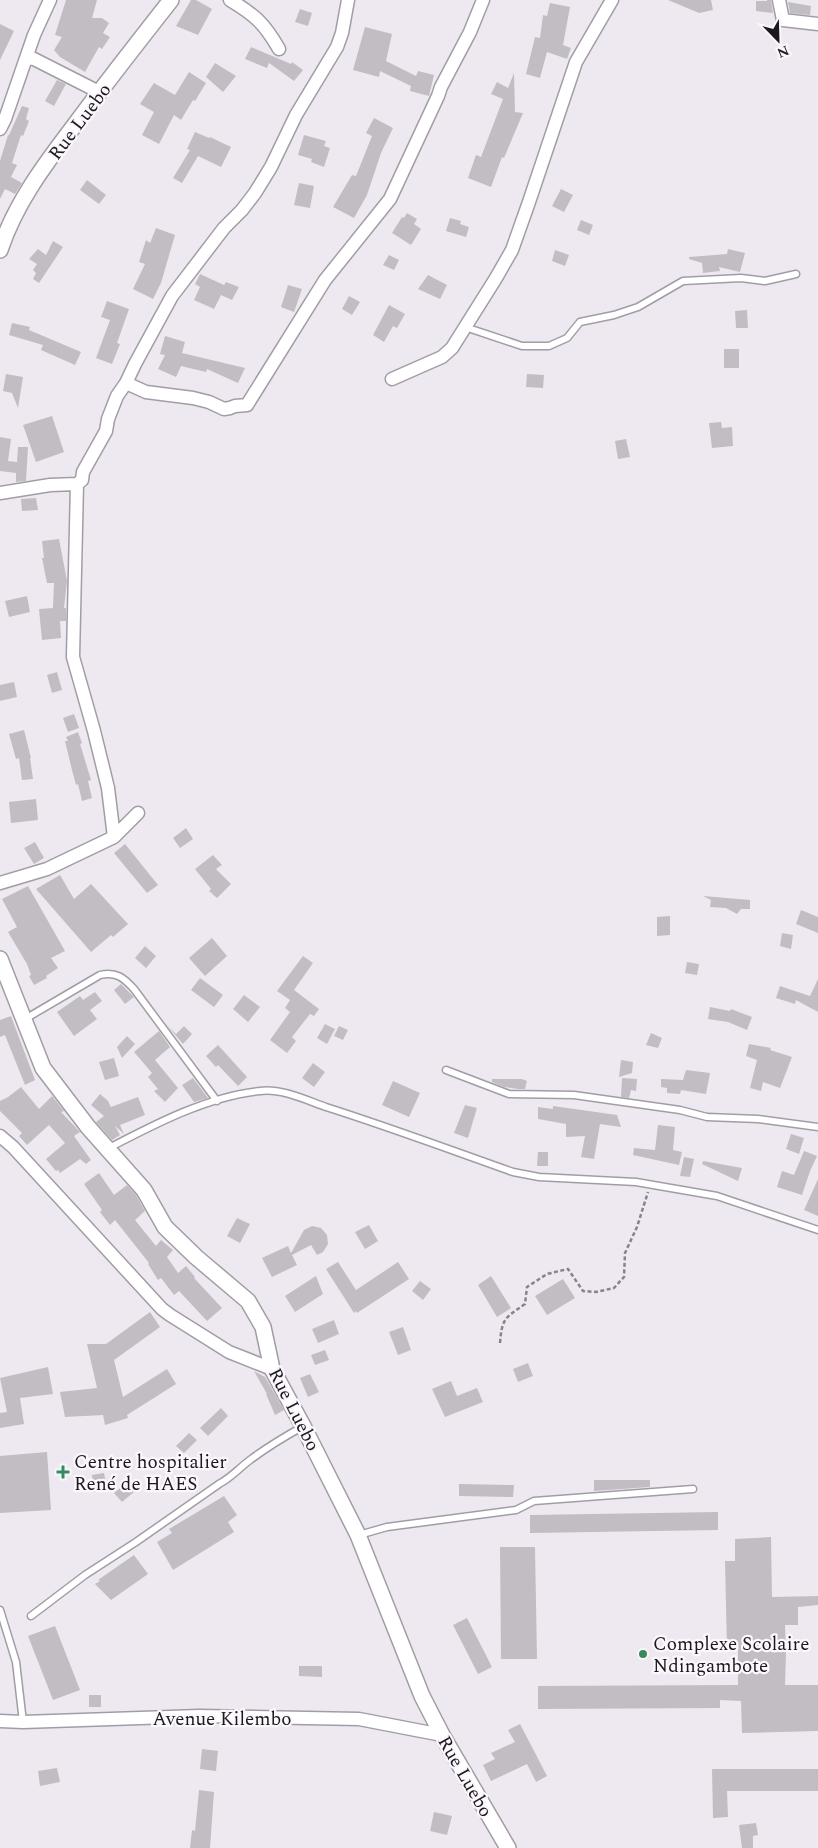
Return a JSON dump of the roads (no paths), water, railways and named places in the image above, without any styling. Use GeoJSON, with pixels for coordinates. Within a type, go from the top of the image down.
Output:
{"type":"FeatureCollection","features":[{"type":"Feature","properties":{"kind":"street"},"geometry":{"type":"LineString","coordinates":[[0,129],[34,35],[50,0]]}},
{"type":"Feature","properties":{"kind":"street","name":"Rue Luebo"},"geometry":{"type":"LineString","coordinates":[[0,250],[16,213],[34,182],[99,92],[171,0]]}},
{"type":"Feature","properties":{"kind":"street"},"geometry":{"type":"LineString","coordinates":[[230,0],[259,19],[279,49]]}},
{"type":"Feature","properties":{"kind":"street"},"geometry":{"type":"LineString","coordinates":[[0,493],[50,485],[77,484],[82,480],[83,472],[106,431],[108,419],[117,396],[126,383],[134,364],[172,296],[224,228],[242,210],[255,193],[271,166],[296,115],[336,47],[342,33],[348,0]]}},
{"type":"Feature","properties":{"kind":"street"},"geometry":{"type":"LineString","coordinates":[[126,383],[146,392],[193,398],[210,402],[224,409],[247,405],[325,280],[390,199],[434,106],[441,86],[470,32],[483,0]]}},
{"type":"Feature","properties":{"kind":"street"},"geometry":{"type":"LineString","coordinates":[[392,379],[442,356],[452,348],[496,278],[512,250],[530,202],[576,62],[612,0]]}},
{"type":"Feature","properties":{"kind":"street"},"geometry":{"type":"LineString","coordinates":[[779,0],[782,20],[818,24]]}},
{"type":"Feature","properties":{"kind":"street"},"geometry":{"type":"LineString","coordinates":[[27,58],[34,59],[99,92]]}},
{"type":"Feature","properties":{"kind":"street"},"geometry":{"type":"LineString","coordinates":[[77,484],[73,657],[108,788],[114,837]]}},
{"type":"Feature","properties":{"kind":"street"},"geometry":{"type":"LineString","coordinates":[[0,883],[46,869],[114,837],[138,813]]}},
{"type":"Feature","properties":{"kind":"street","name":"Rue Luebo"},"geometry":{"type":"LineString","coordinates":[[0,959],[43,1068],[67,1102],[106,1149],[144,1190],[165,1227],[196,1257],[248,1301],[263,1327],[272,1369],[358,1535],[422,1696],[442,1735],[508,1848]]}},
{"type":"Feature","properties":{"kind":"street"},"geometry":{"type":"LineString","coordinates":[[0,1136],[13,1147],[162,1309],[230,1352],[272,1369]]}},
{"type":"Feature","properties":{"kind":"street","name":"Avenue Kilembo"},"geometry":{"type":"LineString","coordinates":[[0,1721],[23,1722],[199,1716],[359,1719],[442,1735]]}},
{"type":"Feature","properties":{"kind":"lane"},"geometry":{"type":"LineString","coordinates":[[465,327],[522,346],[549,346],[567,338],[580,322],[614,315],[638,307],[683,281],[734,278],[765,280],[796,274]]}},
{"type":"Feature","properties":{"kind":"lane"},"geometry":{"type":"LineString","coordinates":[[23,1020],[100,975],[111,974],[122,977],[134,989],[217,1101]]}},
{"type":"Feature","properties":{"kind":"lane"},"geometry":{"type":"LineString","coordinates":[[446,1070],[509,1094],[574,1095],[680,1110],[707,1118],[758,1119],[818,1127]]}},
{"type":"Feature","properties":{"kind":"lane"},"geometry":{"type":"LineString","coordinates":[[106,1149],[166,1118],[217,1101],[262,1090],[279,1092],[360,1118],[513,1172],[539,1177],[636,1182],[717,1196],[818,1230]]}},
{"type":"Feature","properties":{"kind":"lane"},"geometry":{"type":"LineString","coordinates":[[31,1616],[85,1575],[232,1477],[248,1461],[303,1426]]}},
{"type":"Feature","properties":{"kind":"lane"},"geometry":{"type":"LineString","coordinates":[[358,1535],[387,1527],[516,1510],[534,1501],[693,1489]]}},
{"type":"Feature","properties":{"kind":"lane"},"geometry":{"type":"LineString","coordinates":[[0,1610],[16,1662],[23,1722]]}},
{"type":"Feature","properties":{"kind":"place","name":"Centre hospitalier René de HAES"},"geometry":{"type":"Point","coordinates":[63,1472]}},
{"type":"Feature","properties":{"kind":"place","name":"Complexe Scolaire Ndingambote"},"geometry":{"type":"Point","coordinates":[643,1654]}}]}
